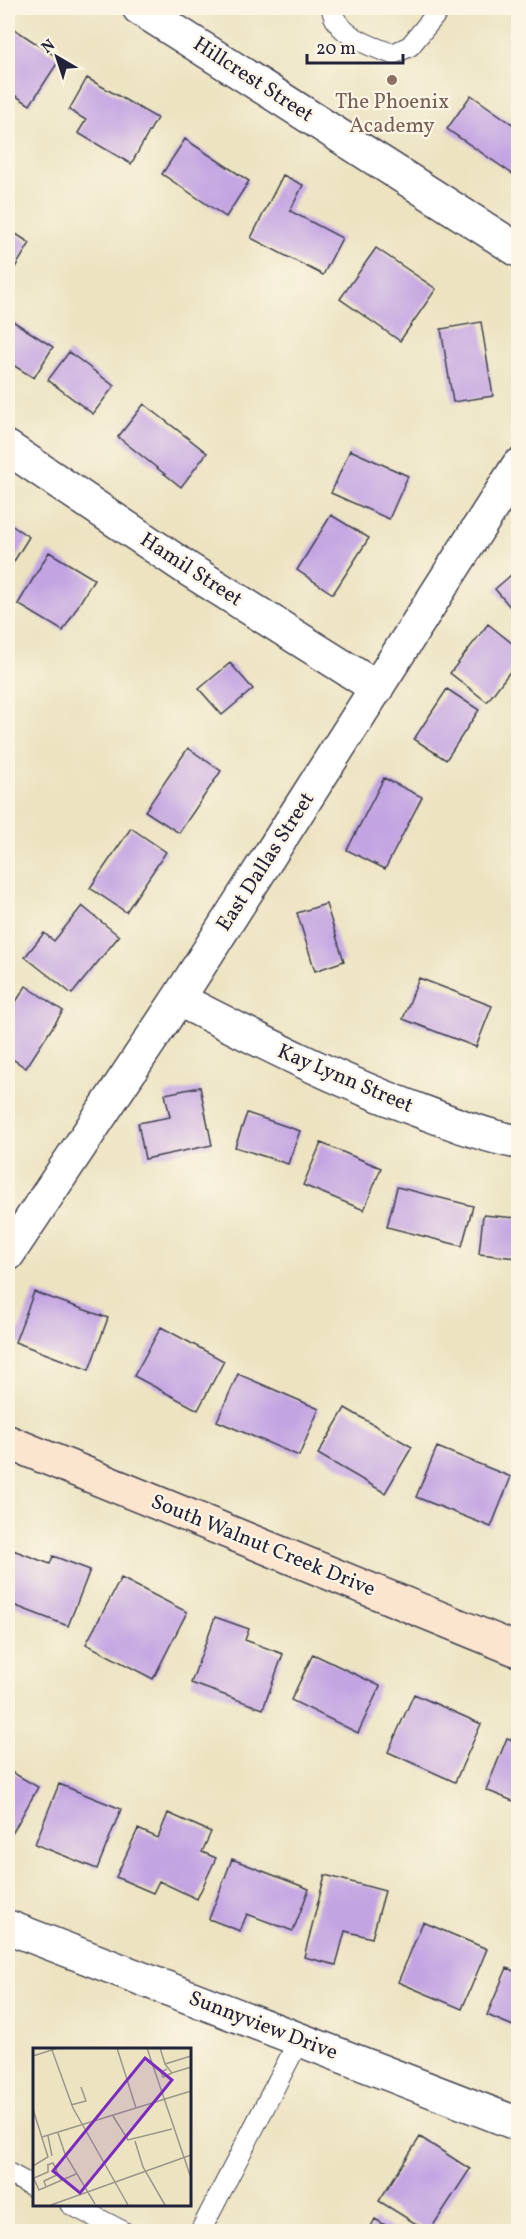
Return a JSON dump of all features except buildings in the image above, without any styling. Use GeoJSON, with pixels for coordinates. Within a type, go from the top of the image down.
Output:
{"type":"FeatureCollection","features":[{"type":"Feature","properties":{"kind":"street","name":"Hillcrest Street"},"geometry":{"type":"LineString","coordinates":[[139,8],[519,250]]}},
{"type":"Feature","properties":{"kind":"street","name":"Hamil Street"},"geometry":{"type":"LineString","coordinates":[[8,448],[188,569],[377,688]]}},
{"type":"Feature","properties":{"kind":"street","name":"East Dallas Street"},"geometry":{"type":"LineString","coordinates":[[8,1254],[178,999],[519,466]]}},
{"type":"Feature","properties":{"kind":"street","name":"Kay Lynn Street"},"geometry":{"type":"LineString","coordinates":[[178,999],[290,1057],[369,1092],[491,1137],[519,1142]]}},
{"type":"Feature","properties":{"kind":"street","name":"South Walnut Creek Drive"},"geometry":{"type":"LineString","coordinates":[[8,1442],[519,1650]]}},
{"type":"Feature","properties":{"kind":"street","name":"Sunnyview Drive"},"geometry":{"type":"LineString","coordinates":[[8,1928],[519,2124]]}},
{"type":"Feature","properties":{"kind":"lane"},"geometry":{"type":"LineString","coordinates":[[332,8],[332,16],[342,29],[375,48],[393,54],[410,46],[441,8]]}},
{"type":"Feature","properties":{"kind":"lane"},"geometry":{"type":"LineString","coordinates":[[200,2232],[298,2040]]}},
{"type":"Feature","properties":{"kind":"lane"},"geometry":{"type":"LineString","coordinates":[[8,2173],[33,2186]]}},
{"type":"Feature","properties":{"kind":"lane"},"geometry":{"type":"LineString","coordinates":[[71,2206],[94,2225],[124,2232]]}},
{"type":"Feature","properties":{"kind":"place","name":"The Phoenix Academy"},"geometry":{"type":"Point","coordinates":[392,80]}}]}
